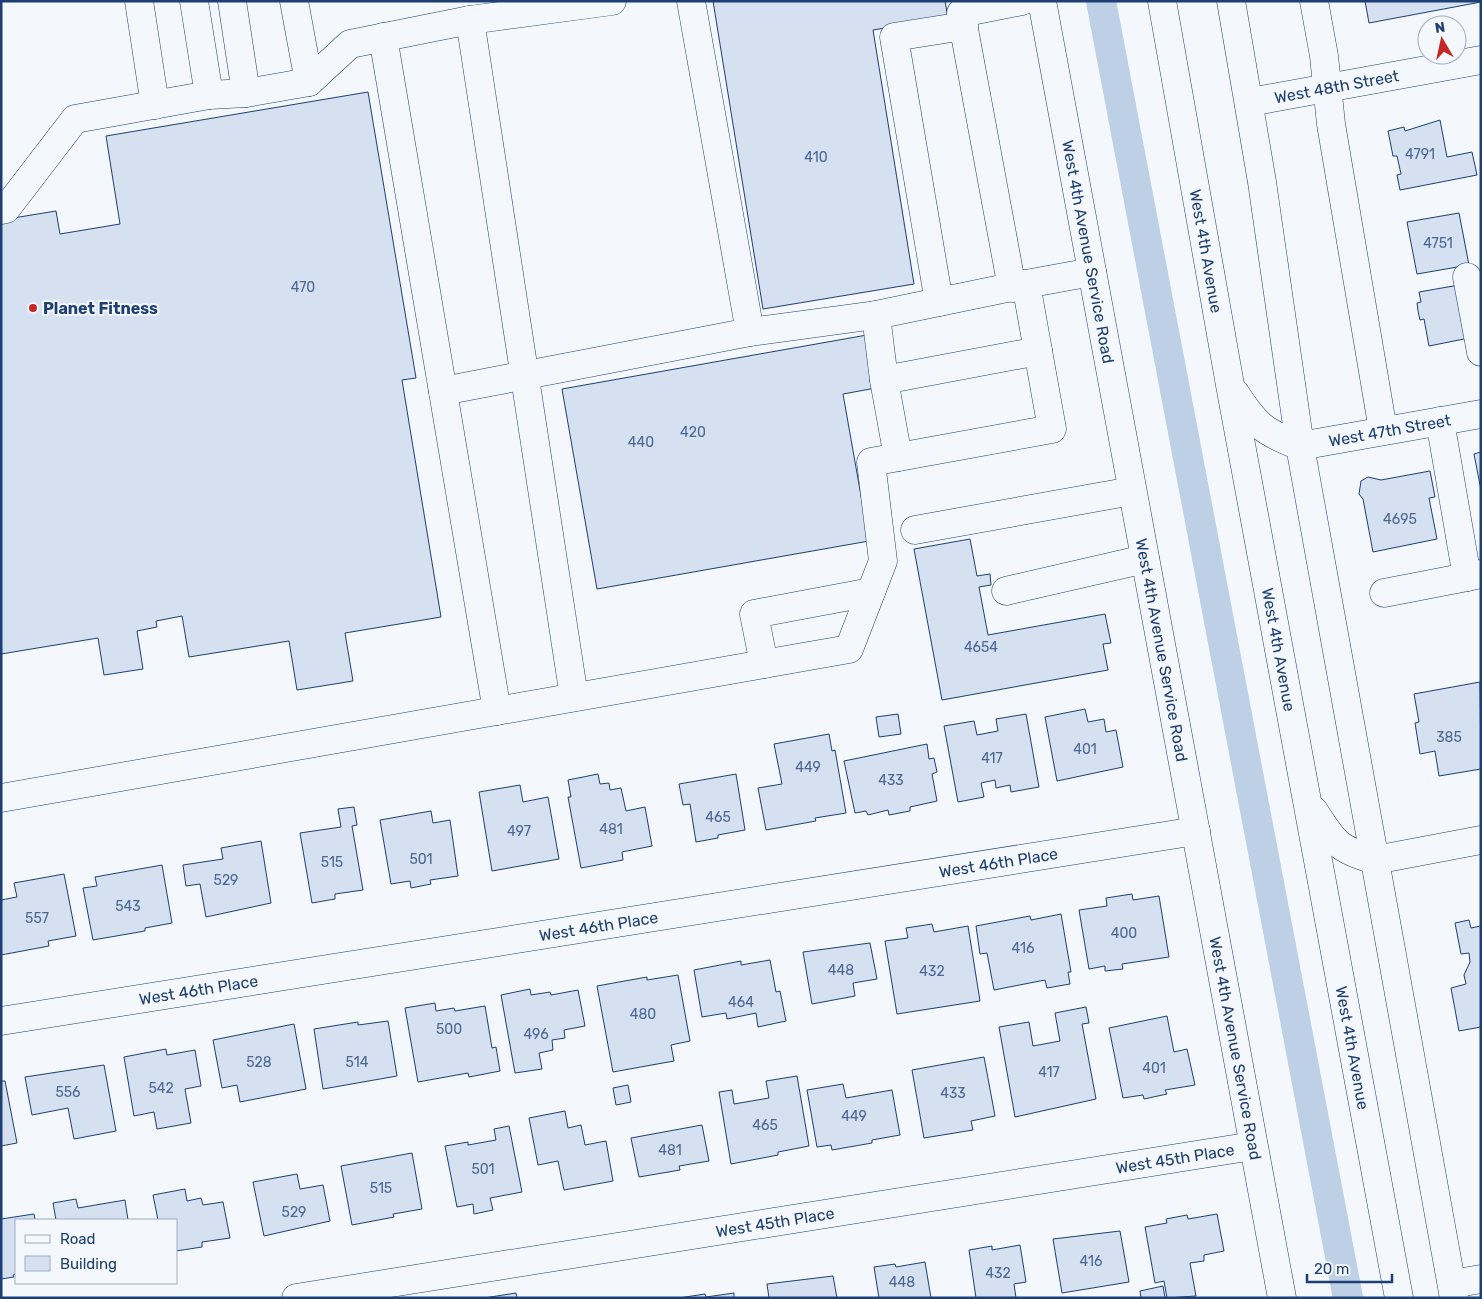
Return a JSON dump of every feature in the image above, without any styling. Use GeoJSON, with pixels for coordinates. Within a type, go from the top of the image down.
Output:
{"type":"FeatureCollection","features":[{"type":"Feature","properties":{"kind":"street"},"geometry":{"type":"LineString","coordinates":[[139,1],[155,105]]}},
{"type":"Feature","properties":{"kind":"street"},"geometry":{"type":"LineString","coordinates":[[194,1],[209,95]]}},
{"type":"Feature","properties":{"kind":"street"},"geometry":{"type":"LineString","coordinates":[[232,1],[246,93]]}},
{"type":"Feature","properties":{"kind":"street"},"geometry":{"type":"LineString","coordinates":[[294,1],[309,82]]}},
{"type":"Feature","properties":{"kind":"street"},"geometry":{"type":"LineString","coordinates":[[1,210],[6,209],[75,119],[209,95],[246,93],[309,82],[350,44],[470,20],[612,1]]}},
{"type":"Feature","properties":{"kind":"street"},"geometry":{"type":"LineString","coordinates":[[691,1],[750,332]]}},
{"type":"Feature","properties":{"kind":"street"},"geometry":{"type":"LineString","coordinates":[[1,798],[849,649],[884,560],[871,462],[1052,429],[1038,351],[1019,286],[961,13],[1022,1]]}},
{"type":"Feature","properties":{"kind":"street","name":"West 4th Avenue Service Road"},"geometry":{"type":"LineString","coordinates":[[1042,1],[1282,1298]]}},
{"type":"Feature","properties":{"kind":"street","name":"West 4th Avenue"},"geometry":{"type":"LineString","coordinates":[[1162,1],[1230,385],[1399,1298]]}},
{"type":"Feature","properties":{"kind":"street"},"geometry":{"type":"LineString","coordinates":[[1231,1],[1250,102],[1300,446],[1453,1291],[1481,1279]]}},
{"type":"Feature","properties":{"kind":"street"},"geometry":{"type":"LineString","coordinates":[[1314,1],[1328,87],[1331,124],[1383,430]]}},
{"type":"Feature","properties":{"kind":"street"},"geometry":{"type":"LineString","coordinates":[[470,20],[574,697]]}},
{"type":"Feature","properties":{"kind":"street"},"geometry":{"type":"LineString","coordinates":[[940,302],[894,37],[964,26]]}},
{"type":"Feature","properties":{"kind":"street"},"geometry":{"type":"LineString","coordinates":[[383,37],[496,711]]}},
{"type":"Feature","properties":{"kind":"street","name":"West 48th Street"},"geometry":{"type":"LineString","coordinates":[[1250,102],[1481,60]]}},
{"type":"Feature","properties":{"kind":"street"},"geometry":{"type":"LineString","coordinates":[[443,392],[750,332],[876,315],[1092,272]]}},
{"type":"Feature","properties":{"kind":"street"},"geometry":{"type":"LineString","coordinates":[[1467,277],[1481,352]]}},
{"type":"Feature","properties":{"kind":"street"},"geometry":{"type":"LineString","coordinates":[[876,315],[884,380],[898,457]]}},
{"type":"Feature","properties":{"kind":"street"},"geometry":{"type":"LineString","coordinates":[[884,380],[1038,351]]}},
{"type":"Feature","properties":{"kind":"street"},"geometry":{"type":"LineString","coordinates":[[1230,385],[1252,419],[1272,436],[1300,446]]}},
{"type":"Feature","properties":{"kind":"street","name":"West 47th Street"},"geometry":{"type":"LineString","coordinates":[[1300,446],[1481,414]]}},
{"type":"Feature","properties":{"kind":"street"},"geometry":{"type":"LineString","coordinates":[[1384,593],[1474,575],[1440,421]]}},
{"type":"Feature","properties":{"kind":"street"},"geometry":{"type":"LineString","coordinates":[[915,530],[1132,491]]}},
{"type":"Feature","properties":{"kind":"street"},"geometry":{"type":"LineString","coordinates":[[1006,591],[1145,559]]}},
{"type":"Feature","properties":{"kind":"street"},"geometry":{"type":"LineString","coordinates":[[764,664],[754,614],[871,592]]}},
{"type":"Feature","properties":{"kind":"street"},"geometry":{"type":"LineString","coordinates":[[1309,804],[1331,839],[1349,852],[1375,860],[1481,840]]}},
{"type":"Feature","properties":{"kind":"street","name":"West 46th Place"},"geometry":{"type":"LineString","coordinates":[[1,1020],[1196,831]]}},
{"type":"Feature","properties":{"kind":"street","name":"West 45th Place"},"geometry":{"type":"LineString","coordinates":[[296,1298],[1253,1146]]}},
{"type":"Feature","properties":{"kind":"building"},"geometry":{"type":"Polygon","coordinates":[[[713,1],[945,1],[948,18],[873,30],[914,284],[763,309],[713,1]]]}},
{"type":"Feature","properties":{"kind":"building"},"geometry":{"type":"Polygon","coordinates":[[[1365,1],[1481,1],[1481,2],[1369,23],[1365,1]]]}},
{"type":"Feature","properties":{"kind":"building"},"geometry":{"type":"Polygon","coordinates":[[[368,92],[416,378],[402,380],[441,617],[345,633],[353,681],[297,690],[289,641],[189,657],[182,616],[156,621],[157,627],[137,631],[143,669],[104,675],[98,638],[1,654],[1,220],[56,211],[60,234],[120,224],[106,136],[368,92]]]}},
{"type":"Feature","properties":{"kind":"building"},"geometry":{"type":"Polygon","coordinates":[[[1440,120],[1447,157],[1472,152],[1477,175],[1400,190],[1397,175],[1401,174],[1397,156],[1393,156],[1388,131],[1404,127],[1405,131],[1440,120]]]}},
{"type":"Feature","properties":{"kind":"building"},"geometry":{"type":"Polygon","coordinates":[[[1459,213],[1469,265],[1417,274],[1407,222],[1459,213]]]}},
{"type":"Feature","properties":{"kind":"building"},"geometry":{"type":"Polygon","coordinates":[[[1459,285],[1469,338],[1429,346],[1424,319],[1420,320],[1418,311],[1417,303],[1421,302],[1419,292],[1459,285]]]}},
{"type":"Feature","properties":{"kind":"building"},"geometry":{"type":"Polygon","coordinates":[[[867,335],[876,388],[843,394],[869,541],[597,589],[562,389],[867,335]]]}},
{"type":"Feature","properties":{"kind":"building"},"geometry":{"type":"Polygon","coordinates":[[[1481,452],[1481,490],[1474,454],[1481,452]]]}},
{"type":"Feature","properties":{"kind":"building"},"geometry":{"type":"Polygon","coordinates":[[[1430,471],[1435,497],[1429,498],[1437,539],[1373,552],[1363,499],[1359,494],[1361,481],[1368,477],[1381,480],[1430,471]]]}},
{"type":"Feature","properties":{"kind":"building"},"geometry":{"type":"Polygon","coordinates":[[[970,539],[977,576],[990,574],[991,585],[979,587],[988,635],[1105,614],[1111,643],[1103,644],[1108,670],[942,700],[914,549],[970,539]]]}},
{"type":"Feature","properties":{"kind":"building"},"geometry":{"type":"Polygon","coordinates":[[[1480,682],[1481,769],[1439,776],[1435,751],[1420,754],[1415,723],[1419,722],[1414,694],[1480,682]]]}},
{"type":"Feature","properties":{"kind":"building"},"geometry":{"type":"Polygon","coordinates":[[[1085,709],[1088,722],[1104,719],[1106,732],[1116,730],[1123,767],[1057,781],[1045,717],[1085,709]]]}},
{"type":"Feature","properties":{"kind":"building"},"geometry":{"type":"Polygon","coordinates":[[[898,714],[901,734],[879,737],[876,717],[898,714]]]}},
{"type":"Feature","properties":{"kind":"building"},"geometry":{"type":"Polygon","coordinates":[[[1026,714],[1039,787],[1011,792],[1010,785],[996,788],[995,780],[981,783],[984,797],[958,802],[944,726],[974,721],[977,735],[998,731],[996,719],[1026,714]]]}},
{"type":"Feature","properties":{"kind":"building"},"geometry":{"type":"Polygon","coordinates":[[[829,734],[832,751],[835,750],[846,813],[815,818],[816,821],[766,830],[758,788],[782,784],[774,744],[829,734]]]}},
{"type":"Feature","properties":{"kind":"building"},"geometry":{"type":"Polygon","coordinates":[[[927,744],[929,759],[934,758],[937,772],[932,774],[937,801],[910,807],[910,811],[889,815],[888,810],[868,815],[866,811],[855,813],[844,761],[927,744]]]}},
{"type":"Feature","properties":{"kind":"building"},"geometry":{"type":"Polygon","coordinates":[[[598,774],[600,784],[609,783],[610,790],[621,788],[626,811],[645,807],[652,846],[622,852],[623,860],[581,868],[568,797],[571,797],[568,780],[598,774]]]}},
{"type":"Feature","properties":{"kind":"building"},"geometry":{"type":"Polygon","coordinates":[[[736,774],[745,830],[718,835],[718,838],[696,842],[690,804],[683,805],[679,784],[736,774]]]}},
{"type":"Feature","properties":{"kind":"building"},"geometry":{"type":"Polygon","coordinates":[[[520,785],[523,802],[548,797],[559,859],[492,871],[479,792],[520,785]]]}},
{"type":"Feature","properties":{"kind":"building"},"geometry":{"type":"Polygon","coordinates":[[[354,807],[357,825],[352,826],[363,890],[335,894],[335,899],[312,903],[300,833],[341,827],[338,809],[354,807]]]}},
{"type":"Feature","properties":{"kind":"building"},"geometry":{"type":"Polygon","coordinates":[[[431,811],[433,823],[450,820],[458,876],[430,880],[431,884],[411,888],[410,881],[391,884],[380,820],[431,811]]]}},
{"type":"Feature","properties":{"kind":"building"},"geometry":{"type":"Polygon","coordinates":[[[261,841],[271,903],[206,917],[200,884],[186,886],[183,865],[223,859],[221,848],[261,841]]]}},
{"type":"Feature","properties":{"kind":"building"},"geometry":{"type":"Polygon","coordinates":[[[162,865],[172,923],[145,928],[145,931],[93,940],[83,888],[97,886],[95,877],[162,865]]]}},
{"type":"Feature","properties":{"kind":"building"},"geometry":{"type":"Polygon","coordinates":[[[64,874],[76,936],[48,941],[49,946],[1,955],[1,900],[17,897],[14,883],[64,874]]]}},
{"type":"Feature","properties":{"kind":"building"},"geometry":{"type":"Polygon","coordinates":[[[1132,894],[1133,900],[1159,896],[1169,957],[1122,964],[1123,969],[1105,971],[1105,966],[1089,969],[1079,910],[1107,906],[1106,898],[1132,894]]]}},
{"type":"Feature","properties":{"kind":"building"},"geometry":{"type":"Polygon","coordinates":[[[1061,914],[1071,972],[1068,972],[1070,984],[1047,988],[1045,980],[994,990],[987,953],[980,954],[976,926],[1030,916],[1031,920],[1061,914]]]}},
{"type":"Feature","properties":{"kind":"building"},"geometry":{"type":"Polygon","coordinates":[[[1469,920],[1471,928],[1481,926],[1481,1027],[1459,1031],[1451,988],[1466,984],[1464,975],[1470,962],[1469,953],[1461,954],[1455,923],[1469,920]]]}},
{"type":"Feature","properties":{"kind":"building"},"geometry":{"type":"Polygon","coordinates":[[[932,924],[934,932],[968,926],[980,1001],[897,1014],[885,941],[908,938],[906,928],[932,924]]]}},
{"type":"Feature","properties":{"kind":"building"},"geometry":{"type":"Polygon","coordinates":[[[870,943],[877,979],[853,983],[855,996],[812,1004],[803,952],[870,943]]]}},
{"type":"Feature","properties":{"kind":"building"},"geometry":{"type":"Polygon","coordinates":[[[770,960],[776,992],[780,991],[786,1021],[758,1027],[756,1013],[727,1019],[726,1013],[702,1017],[694,970],[741,961],[741,965],[770,960]]]}},
{"type":"Feature","properties":{"kind":"building"},"geometry":{"type":"Polygon","coordinates":[[[678,975],[690,1041],[671,1045],[674,1061],[613,1072],[597,986],[647,977],[647,980],[678,975]]]}},
{"type":"Feature","properties":{"kind":"building"},"geometry":{"type":"Polygon","coordinates":[[[530,989],[531,995],[550,992],[551,995],[578,990],[585,1026],[564,1030],[565,1038],[552,1040],[553,1050],[539,1053],[542,1069],[515,1073],[501,995],[530,989]]]}},
{"type":"Feature","properties":{"kind":"building"},"geometry":{"type":"Polygon","coordinates":[[[435,1003],[436,1011],[454,1008],[455,1011],[485,1006],[492,1048],[496,1047],[500,1071],[469,1077],[468,1073],[418,1082],[405,1008],[435,1003]]]}},
{"type":"Feature","properties":{"kind":"building"},"geometry":{"type":"Polygon","coordinates":[[[1086,1007],[1089,1023],[1082,1024],[1096,1099],[1015,1117],[999,1027],[1029,1022],[1033,1046],[1060,1041],[1055,1013],[1086,1007]]]}},
{"type":"Feature","properties":{"kind":"building"},"geometry":{"type":"Polygon","coordinates":[[[1167,1016],[1174,1052],[1187,1049],[1195,1085],[1165,1090],[1167,1094],[1144,1099],[1143,1095],[1123,1098],[1109,1028],[1167,1016]]]}},
{"type":"Feature","properties":{"kind":"building"},"geometry":{"type":"Polygon","coordinates":[[[388,1021],[397,1076],[323,1089],[314,1029],[358,1022],[358,1025],[388,1021]]]}},
{"type":"Feature","properties":{"kind":"building"},"geometry":{"type":"Polygon","coordinates":[[[294,1024],[306,1089],[240,1102],[237,1085],[222,1088],[213,1040],[294,1024]]]}},
{"type":"Feature","properties":{"kind":"building"},"geometry":{"type":"Polygon","coordinates":[[[166,1049],[167,1055],[195,1050],[201,1086],[185,1089],[191,1123],[157,1129],[154,1112],[134,1116],[124,1057],[166,1049]]]}},
{"type":"Feature","properties":{"kind":"building"},"geometry":{"type":"Polygon","coordinates":[[[984,1057],[995,1116],[971,1121],[973,1130],[924,1138],[912,1070],[984,1057]]]}},
{"type":"Feature","properties":{"kind":"building"},"geometry":{"type":"Polygon","coordinates":[[[104,1065],[116,1131],[74,1139],[68,1108],[32,1115],[25,1077],[104,1065]]]}},
{"type":"Feature","properties":{"kind":"building"},"geometry":{"type":"Polygon","coordinates":[[[797,1076],[809,1146],[778,1152],[778,1155],[731,1164],[719,1092],[732,1090],[734,1104],[769,1098],[766,1081],[797,1076]]]}},
{"type":"Feature","properties":{"kind":"building"},"geometry":{"type":"Polygon","coordinates":[[[1,1081],[5,1081],[17,1143],[1,1146],[1,1081]]]}},
{"type":"Feature","properties":{"kind":"building"},"geometry":{"type":"Polygon","coordinates":[[[843,1084],[846,1098],[892,1090],[900,1135],[872,1140],[872,1143],[832,1150],[831,1145],[817,1147],[807,1090],[843,1084]]]}},
{"type":"Feature","properties":{"kind":"building"},"geometry":{"type":"Polygon","coordinates":[[[628,1085],[631,1102],[616,1105],[613,1088],[628,1085]]]}},
{"type":"Feature","properties":{"kind":"building"},"geometry":{"type":"Polygon","coordinates":[[[565,1111],[568,1128],[581,1125],[585,1145],[606,1141],[613,1181],[564,1190],[558,1161],[538,1165],[529,1118],[565,1111]]]}},
{"type":"Feature","properties":{"kind":"building"},"geometry":{"type":"Polygon","coordinates":[[[702,1125],[709,1161],[679,1166],[680,1170],[639,1177],[631,1138],[702,1125]]]}},
{"type":"Feature","properties":{"kind":"building"},"geometry":{"type":"Polygon","coordinates":[[[509,1126],[522,1192],[490,1198],[493,1210],[474,1214],[473,1204],[457,1207],[445,1146],[468,1142],[468,1145],[496,1140],[494,1129],[509,1126]]]}},
{"type":"Feature","properties":{"kind":"building"},"geometry":{"type":"Polygon","coordinates":[[[412,1153],[422,1209],[393,1214],[394,1217],[352,1225],[341,1166],[412,1153]]]}},
{"type":"Feature","properties":{"kind":"building"},"geometry":{"type":"Polygon","coordinates":[[[297,1174],[300,1189],[323,1185],[330,1221],[264,1236],[253,1182],[297,1174]]]}},
{"type":"Feature","properties":{"kind":"building"},"geometry":{"type":"Polygon","coordinates":[[[185,1189],[187,1201],[201,1198],[203,1205],[223,1202],[230,1238],[202,1242],[202,1247],[178,1251],[178,1219],[158,1219],[153,1195],[185,1189]]]}},
{"type":"Feature","properties":{"kind":"building"},"geometry":{"type":"Polygon","coordinates":[[[76,1199],[78,1208],[125,1200],[128,1219],[56,1219],[53,1203],[76,1199]]]}},
{"type":"Feature","properties":{"kind":"building"},"geometry":{"type":"Polygon","coordinates":[[[34,1214],[35,1219],[15,1219],[15,1274],[13,1275],[14,1277],[1,1279],[1,1219],[34,1214]]]}},
{"type":"Feature","properties":{"kind":"building"},"geometry":{"type":"Polygon","coordinates":[[[1217,1214],[1224,1251],[1204,1255],[1204,1261],[1190,1263],[1196,1296],[1167,1298],[1164,1281],[1155,1283],[1145,1227],[1167,1223],[1166,1219],[1187,1215],[1188,1219],[1217,1214]]]}},
{"type":"Feature","properties":{"kind":"building"},"geometry":{"type":"Polygon","coordinates":[[[1120,1231],[1129,1282],[1062,1293],[1053,1239],[1120,1231]]]}},
{"type":"Feature","properties":{"kind":"building"},"geometry":{"type":"Polygon","coordinates":[[[1020,1245],[1026,1282],[1014,1284],[1016,1298],[976,1298],[969,1250],[992,1246],[992,1250],[1020,1245]]]}},
{"type":"Feature","properties":{"kind":"building"},"geometry":{"type":"Polygon","coordinates":[[[925,1262],[931,1298],[879,1298],[874,1267],[895,1264],[896,1267],[925,1262]]]}},
{"type":"Feature","properties":{"kind":"building"},"geometry":{"type":"Polygon","coordinates":[[[833,1276],[837,1298],[769,1298],[767,1284],[833,1276]]]}},
{"type":"Feature","properties":{"kind":"building"},"geometry":{"type":"Polygon","coordinates":[[[1163,1286],[1165,1298],[1141,1298],[1140,1291],[1163,1286]]]}},
{"type":"Feature","properties":{"kind":"building"},"geometry":{"type":"Polygon","coordinates":[[[516,1293],[517,1298],[484,1298],[516,1293]]]}},
{"type":"Feature","properties":{"kind":"building"},"geometry":{"type":"Polygon","coordinates":[[[734,1293],[734,1298],[679,1298],[705,1294],[706,1297],[734,1293]]]}},
{"type":"Feature","properties":{"kind":"waterway"},"geometry":{"type":"LineString","coordinates":[[1101,1],[1348,1298]]}},
{"type":"Feature","properties":{"kind":"place","name":"Planet Fitness"},"geometry":{"type":"Point","coordinates":[33,308]}}]}
